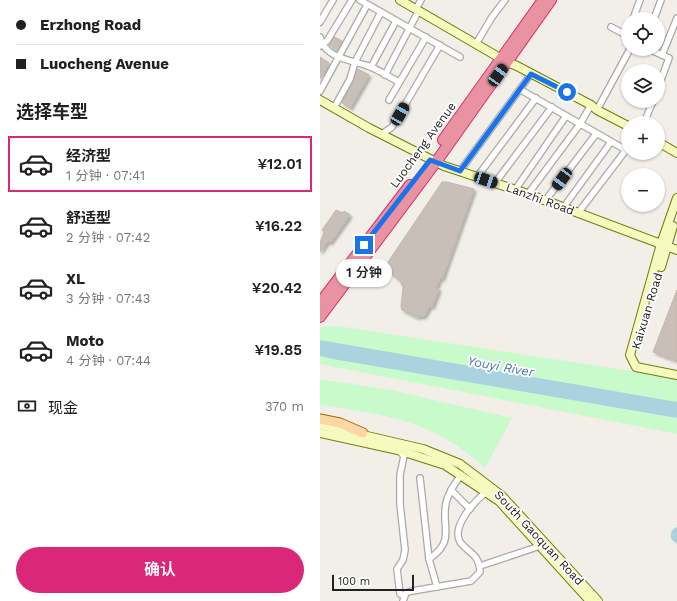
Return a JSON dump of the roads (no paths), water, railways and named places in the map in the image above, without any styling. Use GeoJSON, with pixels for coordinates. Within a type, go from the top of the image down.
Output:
{"type":"FeatureCollection","features":[{"type":"Feature","properties":{"kind":"highway","name":"Luocheng Avenue"},"geometry":{"type":"LineString","coordinates":[[320,316],[433,161],[504,60],[543,0]]}},
{"type":"Feature","properties":{"kind":"highway","name":"Luocheng Avenue"},"geometry":{"type":"LineString","coordinates":[[504,60],[551,0]]}},
{"type":"Feature","properties":{"kind":"highway","name":"Luocheng Avenue"},"geometry":{"type":"LineString","coordinates":[[320,303],[433,161]]}},
{"type":"Feature","properties":{"kind":"main road"},"geometry":{"type":"LineString","coordinates":[[320,419],[340,423],[363,433]]}},
{"type":"Feature","properties":{"kind":"street"},"geometry":{"type":"LineString","coordinates":[[320,22],[333,0]]}},
{"type":"Feature","properties":{"kind":"street"},"geometry":{"type":"LineString","coordinates":[[321,45],[327,41],[352,0]]}},
{"type":"Feature","properties":{"kind":"street"},"geometry":{"type":"LineString","coordinates":[[360,0],[426,36],[460,57]]}},
{"type":"Feature","properties":{"kind":"street"},"geometry":{"type":"LineString","coordinates":[[400,0],[504,60],[621,122]]}},
{"type":"Feature","properties":{"kind":"street"},"geometry":{"type":"LineString","coordinates":[[385,75],[411,28],[421,0]]}},
{"type":"Feature","properties":{"kind":"street"},"geometry":{"type":"LineString","coordinates":[[476,44],[492,17],[505,0]]}},
{"type":"Feature","properties":{"kind":"street"},"geometry":{"type":"LineString","coordinates":[[636,12],[640,0]]}},
{"type":"Feature","properties":{"kind":"street"},"geometry":{"type":"LineString","coordinates":[[657,12],[661,0]]}},
{"type":"Feature","properties":{"kind":"street"},"geometry":{"type":"LineString","coordinates":[[320,91],[367,5]]}},
{"type":"Feature","properties":{"kind":"street"},"geometry":{"type":"LineString","coordinates":[[334,108],[350,78],[355,62],[381,12]]}},
{"type":"Feature","properties":{"kind":"street"},"geometry":{"type":"LineString","coordinates":[[665,48],[677,18]]}},
{"type":"Feature","properties":{"kind":"street"},"geometry":{"type":"LineString","coordinates":[[371,67],[396,21]]}},
{"type":"Feature","properties":{"kind":"street"},"geometry":{"type":"LineString","coordinates":[[610,27],[621,32]]}},
{"type":"Feature","properties":{"kind":"street"},"geometry":{"type":"LineString","coordinates":[[388,100],[426,36]]}},
{"type":"Feature","properties":{"kind":"street"},"geometry":{"type":"LineString","coordinates":[[320,37],[321,45],[339,58],[371,67],[399,82]]}},
{"type":"Feature","properties":{"kind":"street"},"geometry":{"type":"LineString","coordinates":[[382,134],[392,128],[440,45]]}},
{"type":"Feature","properties":{"kind":"street"},"geometry":{"type":"LineString","coordinates":[[528,194],[594,107],[626,56]]}},
{"type":"Feature","properties":{"kind":"street"},"geometry":{"type":"LineString","coordinates":[[664,56],[669,58],[665,69]]}},
{"type":"Feature","properties":{"kind":"street"},"geometry":{"type":"LineString","coordinates":[[460,171],[521,90],[531,74]]}},
{"type":"Feature","properties":{"kind":"street"},"geometry":{"type":"LineString","coordinates":[[521,90],[626,150],[578,213]]}},
{"type":"Feature","properties":{"kind":"street"},"geometry":{"type":"LineString","coordinates":[[477,177],[536,98]]}},
{"type":"Feature","properties":{"kind":"street","name":"Lanzhi Road"},"geometry":{"type":"LineString","coordinates":[[320,100],[433,161],[528,194],[677,250]]}},
{"type":"Feature","properties":{"kind":"street"},"geometry":{"type":"LineString","coordinates":[[495,183],[552,107]]}},
{"type":"Feature","properties":{"kind":"street"},"geometry":{"type":"LineString","coordinates":[[515,190],[566,116]]}},
{"type":"Feature","properties":{"kind":"street"},"geometry":{"type":"LineString","coordinates":[[545,201],[596,134]]}},
{"type":"Feature","properties":{"kind":"street"},"geometry":{"type":"LineString","coordinates":[[563,208],[611,142]]}},
{"type":"Feature","properties":{"kind":"street"},"geometry":{"type":"LineString","coordinates":[[665,146],[677,153]]}},
{"type":"Feature","properties":{"kind":"street"},"geometry":{"type":"LineString","coordinates":[[664,245],[677,198]]}},
{"type":"Feature","properties":{"kind":"street","name":"Kaixuan Road"},"geometry":{"type":"LineString","coordinates":[[677,214],[664,245],[632,361],[636,367],[677,375]]}},
{"type":"Feature","properties":{"kind":"street","name":"South Gaoquan Road"},"geometry":{"type":"LineString","coordinates":[[320,424],[363,433],[423,449],[460,464],[502,496],[598,601]]}},
{"type":"Feature","properties":{"kind":"street","name":"South Gaoquan Road"},"geometry":{"type":"LineString","coordinates":[[320,433],[398,450],[445,464],[499,501],[590,601]]}},
{"type":"Feature","properties":{"kind":"street"},"geometry":{"type":"LineString","coordinates":[[398,450],[404,456],[400,475],[400,504],[405,550],[403,560],[397,569],[400,594],[404,599],[412,591],[471,581],[480,572],[480,566],[477,558],[460,541],[458,535],[460,526],[470,509],[476,500],[486,492]]}},
{"type":"Feature","properties":{"kind":"street"},"geometry":{"type":"LineString","coordinates":[[429,559],[439,551],[445,543],[446,505],[451,490],[461,474]]}},
{"type":"Feature","properties":{"kind":"street"},"geometry":{"type":"LineString","coordinates":[[420,478],[429,559],[437,587]]}},
{"type":"Feature","properties":{"kind":"street"},"geometry":{"type":"LineString","coordinates":[[451,490],[470,509]]}},
{"type":"Feature","properties":{"kind":"street"},"geometry":{"type":"LineString","coordinates":[[480,566],[540,546]]}},
{"type":"Feature","properties":{"kind":"water"},"geometry":{"type":"Polygon","coordinates":[[[320,340],[677,402],[677,418],[333,359],[320,356],[320,340]]]}},
{"type":"Feature","properties":{"kind":"water"},"geometry":{"type":"Polygon","coordinates":[[[677,527],[677,544],[672,540],[671,532],[677,527]]]}},
{"type":"Feature","properties":{"kind":"water label","name":"Youyi River"},"geometry":{"type":"Point","coordinates":[501,366]}}]}
